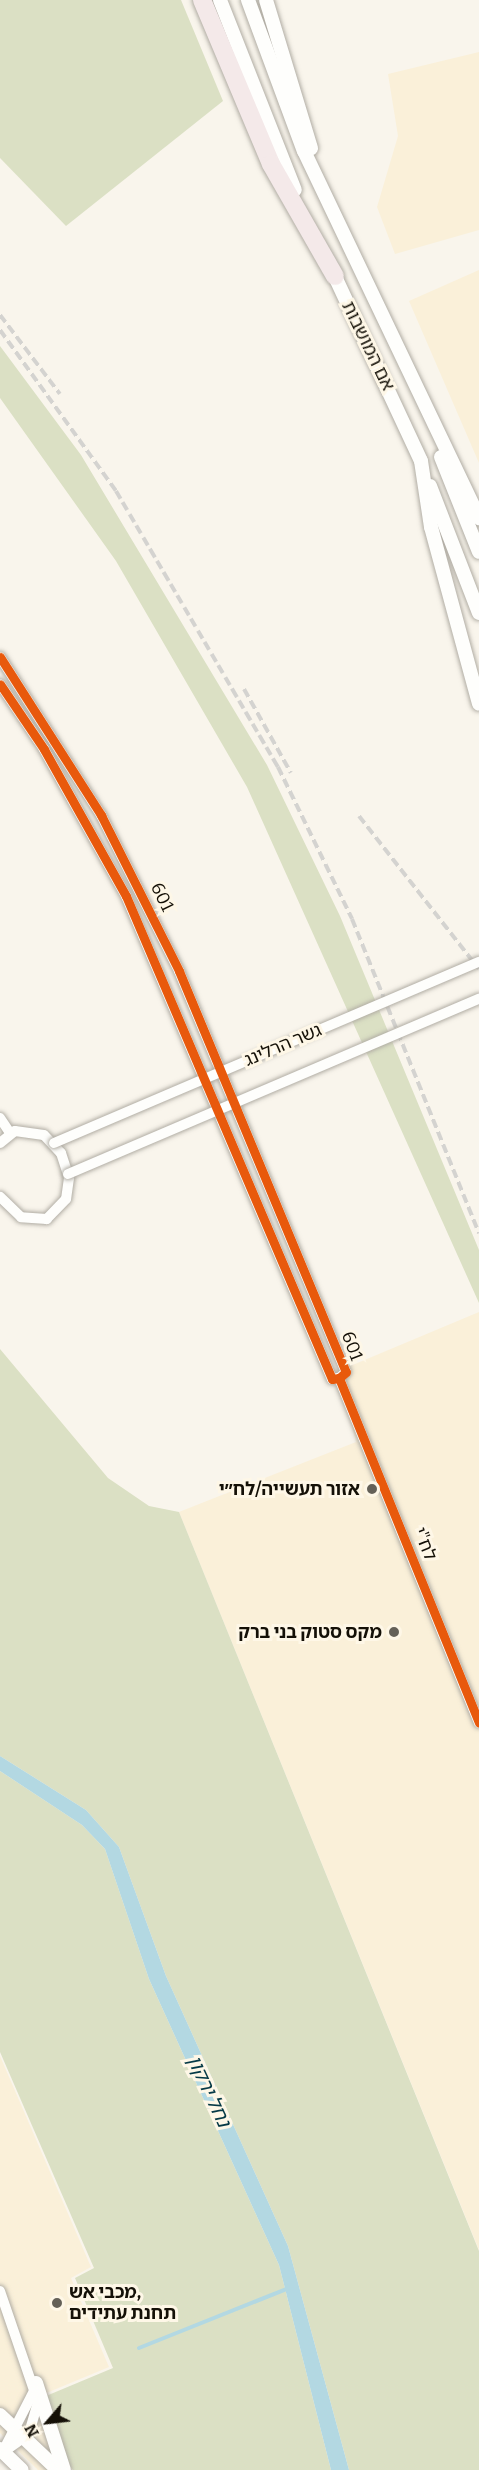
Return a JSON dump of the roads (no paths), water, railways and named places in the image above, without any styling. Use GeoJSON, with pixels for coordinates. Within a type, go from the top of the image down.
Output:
{"type":"FeatureCollection","features":[{"type":"Feature","properties":{"kind":"highway"},"geometry":{"type":"LineString","coordinates":[[202,0],[271,164],[335,276]]}},
{"type":"Feature","properties":{"kind":"main road","name":"אם המושבות"},"geometry":{"type":"LineString","coordinates":[[220,0],[279,156],[421,461],[431,527],[479,704]]}},
{"type":"Feature","properties":{"kind":"main road","name":"אם המושבות"},"geometry":{"type":"LineString","coordinates":[[248,0],[320,186],[479,518]]}},
{"type":"Feature","properties":{"kind":"main road"},"geometry":{"type":"LineString","coordinates":[[266,0],[320,186]]}},
{"type":"Feature","properties":{"kind":"main road"},"geometry":{"type":"LineString","coordinates":[[423,404],[451,488],[479,552]]}},
{"type":"Feature","properties":{"kind":"main road"},"geometry":{"type":"LineString","coordinates":[[421,461],[479,613]]}},
{"type":"Feature","properties":{"kind":"main road"},"geometry":{"type":"LineString","coordinates":[[36,2383],[64,2470]]}},
{"type":"Feature","properties":{"kind":"main road"},"geometry":{"type":"LineString","coordinates":[[0,2415],[58,2470]]}},
{"type":"Feature","properties":{"kind":"main road"},"geometry":{"type":"LineString","coordinates":[[2,2450],[22,2470]]}},
{"type":"Feature","properties":{"kind":"street","name":"601"},"geometry":{"type":"LineString","coordinates":[[0,657],[101,815],[166,944],[346,1372],[339,1378],[332,1379],[126,896],[49,757],[1,686]]}},
{"type":"Feature","properties":{"kind":"street","name":"גשר הרלינג"},"geometry":{"type":"LineString","coordinates":[[54,1143],[479,962]]}},
{"type":"Feature","properties":{"kind":"street","name":"גשר הרלינג"},"geometry":{"type":"LineString","coordinates":[[68,1174],[479,999]]}},
{"type":"Feature","properties":{"kind":"street"},"geometry":{"type":"LineString","coordinates":[[0,1118],[10,1133]]}},
{"type":"Feature","properties":{"kind":"street"},"geometry":{"type":"LineString","coordinates":[[0,1143],[10,1133],[34,1131],[54,1143],[68,1174],[66,1199],[46,1219],[21,1217],[0,1197]]}},
{"type":"Feature","properties":{"kind":"street","name":"לח\"י"},"geometry":{"type":"LineString","coordinates":[[339,1378],[479,1723]]}},
{"type":"Feature","properties":{"kind":"street"},"geometry":{"type":"LineString","coordinates":[[0,2291],[36,2383],[21,2434],[2,2450]]}},
{"type":"Feature","properties":{"kind":"water","name":"נחל ירקון"},"geometry":{"type":"Polygon","coordinates":[[[0,1756],[86,1810],[119,1847],[166,1976],[288,2246],[349,2470],[331,2470],[279,2265],[149,1979],[105,1849],[82,1825],[0,1771],[0,1756]]]}},
{"type":"Feature","properties":{"kind":"waterway"},"geometry":{"type":"LineString","coordinates":[[139,2348],[289,2288]]}},
{"type":"Feature","properties":{"kind":"railway"},"geometry":{"type":"LineString","coordinates":[[0,315],[60,394]]}},
{"type":"Feature","properties":{"kind":"railway"},"geometry":{"type":"LineString","coordinates":[[0,330],[116,491],[278,767],[352,919],[479,1233]]}},
{"type":"Feature","properties":{"kind":"railway"},"geometry":{"type":"LineString","coordinates":[[244,689],[291,773]]}},
{"type":"Feature","properties":{"kind":"railway"},"geometry":{"type":"LineString","coordinates":[[359,816],[479,969]]}},
{"type":"Feature","properties":{"kind":"place","name":"אזור תעשייה/לח״י"},"geometry":{"type":"Point","coordinates":[372,1489]}},
{"type":"Feature","properties":{"kind":"place","name":"מקס סטוק בני ברק"},"geometry":{"type":"Point","coordinates":[394,1632]}},
{"type":"Feature","properties":{"kind":"place","name":"מכבי אש, תחנת עתידים"},"geometry":{"type":"Point","coordinates":[57,2303]}}]}
